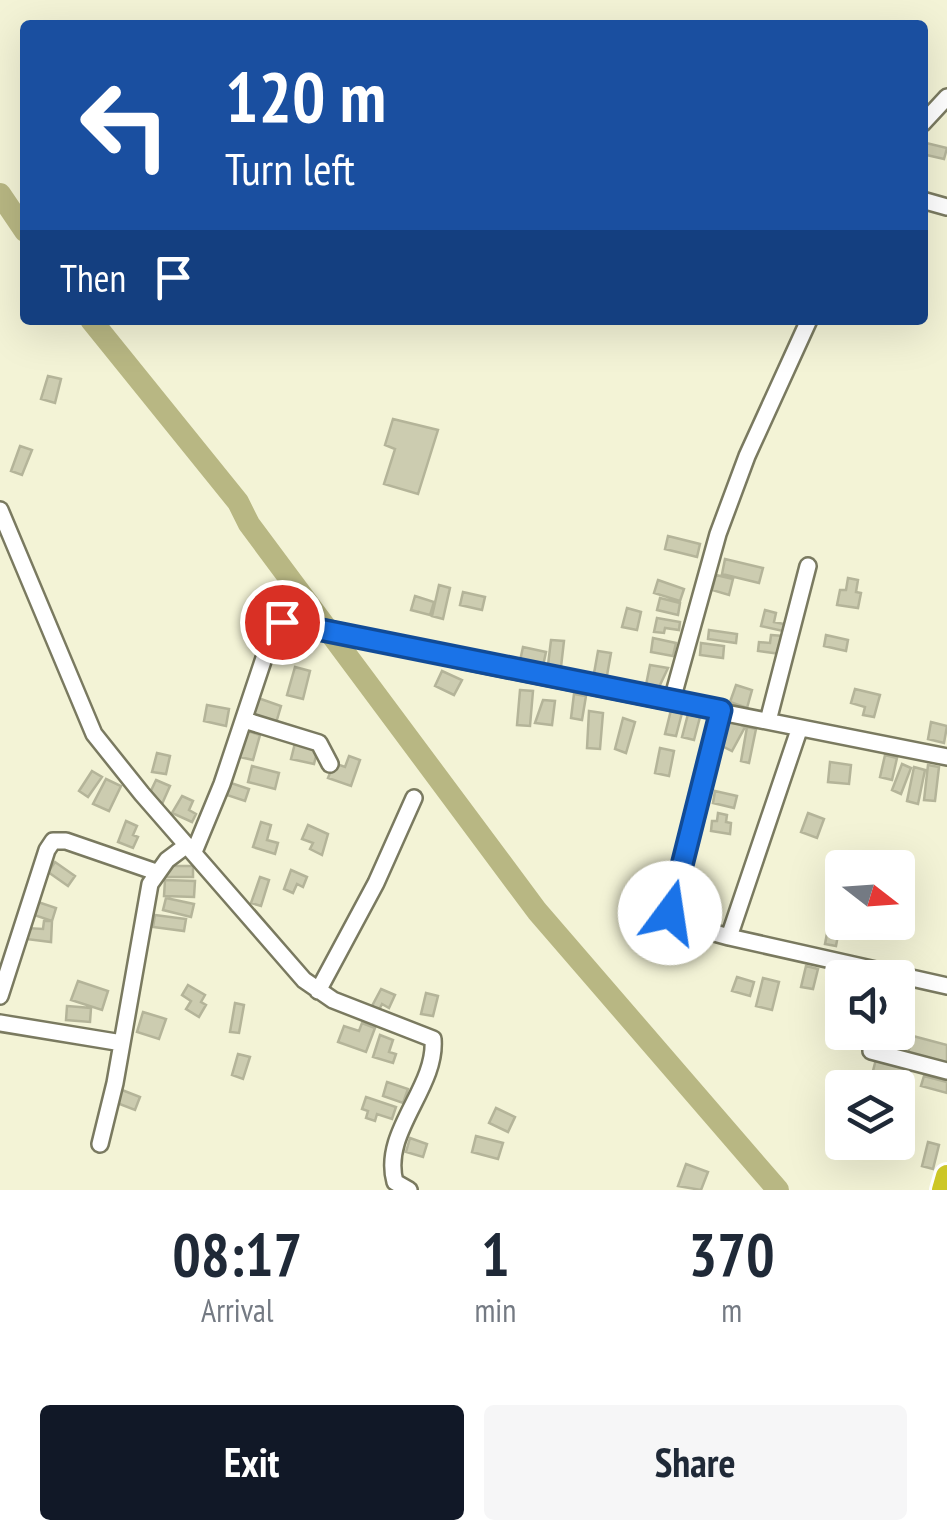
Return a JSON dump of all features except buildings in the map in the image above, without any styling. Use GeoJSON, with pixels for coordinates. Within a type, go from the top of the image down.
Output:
{"type":"FeatureCollection","features":[{"type":"Feature","properties":{"kind":"street"},"geometry":{"type":"LineString","coordinates":[[928,118],[947,97]]}},
{"type":"Feature","properties":{"kind":"street"},"geometry":{"type":"LineString","coordinates":[[672,700],[718,534],[747,456],[807,325]]}},
{"type":"Feature","properties":{"kind":"street"},"geometry":{"type":"LineString","coordinates":[[0,510],[94,734],[304,980],[332,1000],[433,1040],[432,1058],[394,1152],[395,1182],[408,1190]]}},
{"type":"Feature","properties":{"kind":"street"},"geometry":{"type":"LineString","coordinates":[[768,721],[808,566]]}},
{"type":"Feature","properties":{"kind":"street"},"geometry":{"type":"LineString","coordinates":[[100,1144],[142,922],[156,872],[190,849],[208,824],[273,630],[282,622],[947,757]]}},
{"type":"Feature","properties":{"kind":"street"},"geometry":{"type":"LineString","coordinates":[[721,710],[670,913],[674,923],[947,986]]}},
{"type":"Feature","properties":{"kind":"street"},"geometry":{"type":"LineString","coordinates":[[244,720],[312,740],[324,748],[330,764]]}},
{"type":"Feature","properties":{"kind":"street"},"geometry":{"type":"LineString","coordinates":[[730,937],[799,730]]}},
{"type":"Feature","properties":{"kind":"street"},"geometry":{"type":"LineString","coordinates":[[318,990],[376,883],[414,798]]}},
{"type":"Feature","properties":{"kind":"street"},"geometry":{"type":"LineString","coordinates":[[0,996],[47,850],[53,842],[66,841],[156,872]]}},
{"type":"Feature","properties":{"kind":"street"},"geometry":{"type":"LineString","coordinates":[[0,1023],[122,1043]]}},
{"type":"Feature","properties":{"kind":"street"},"geometry":{"type":"LineString","coordinates":[[871,1051],[947,1071]]}},
{"type":"Feature","properties":{"kind":"waterway"},"geometry":{"type":"LineString","coordinates":[[0,194],[20,224]]}},
{"type":"Feature","properties":{"kind":"waterway"},"geometry":{"type":"LineString","coordinates":[[95,325],[238,502],[249,524],[537,911],[778,1190]]}},
{"type":"Feature","properties":{"kind":"route"},"geometry":{"type":"LineString","coordinates":[[282,622],[721,710],[670,913]]}}]}
